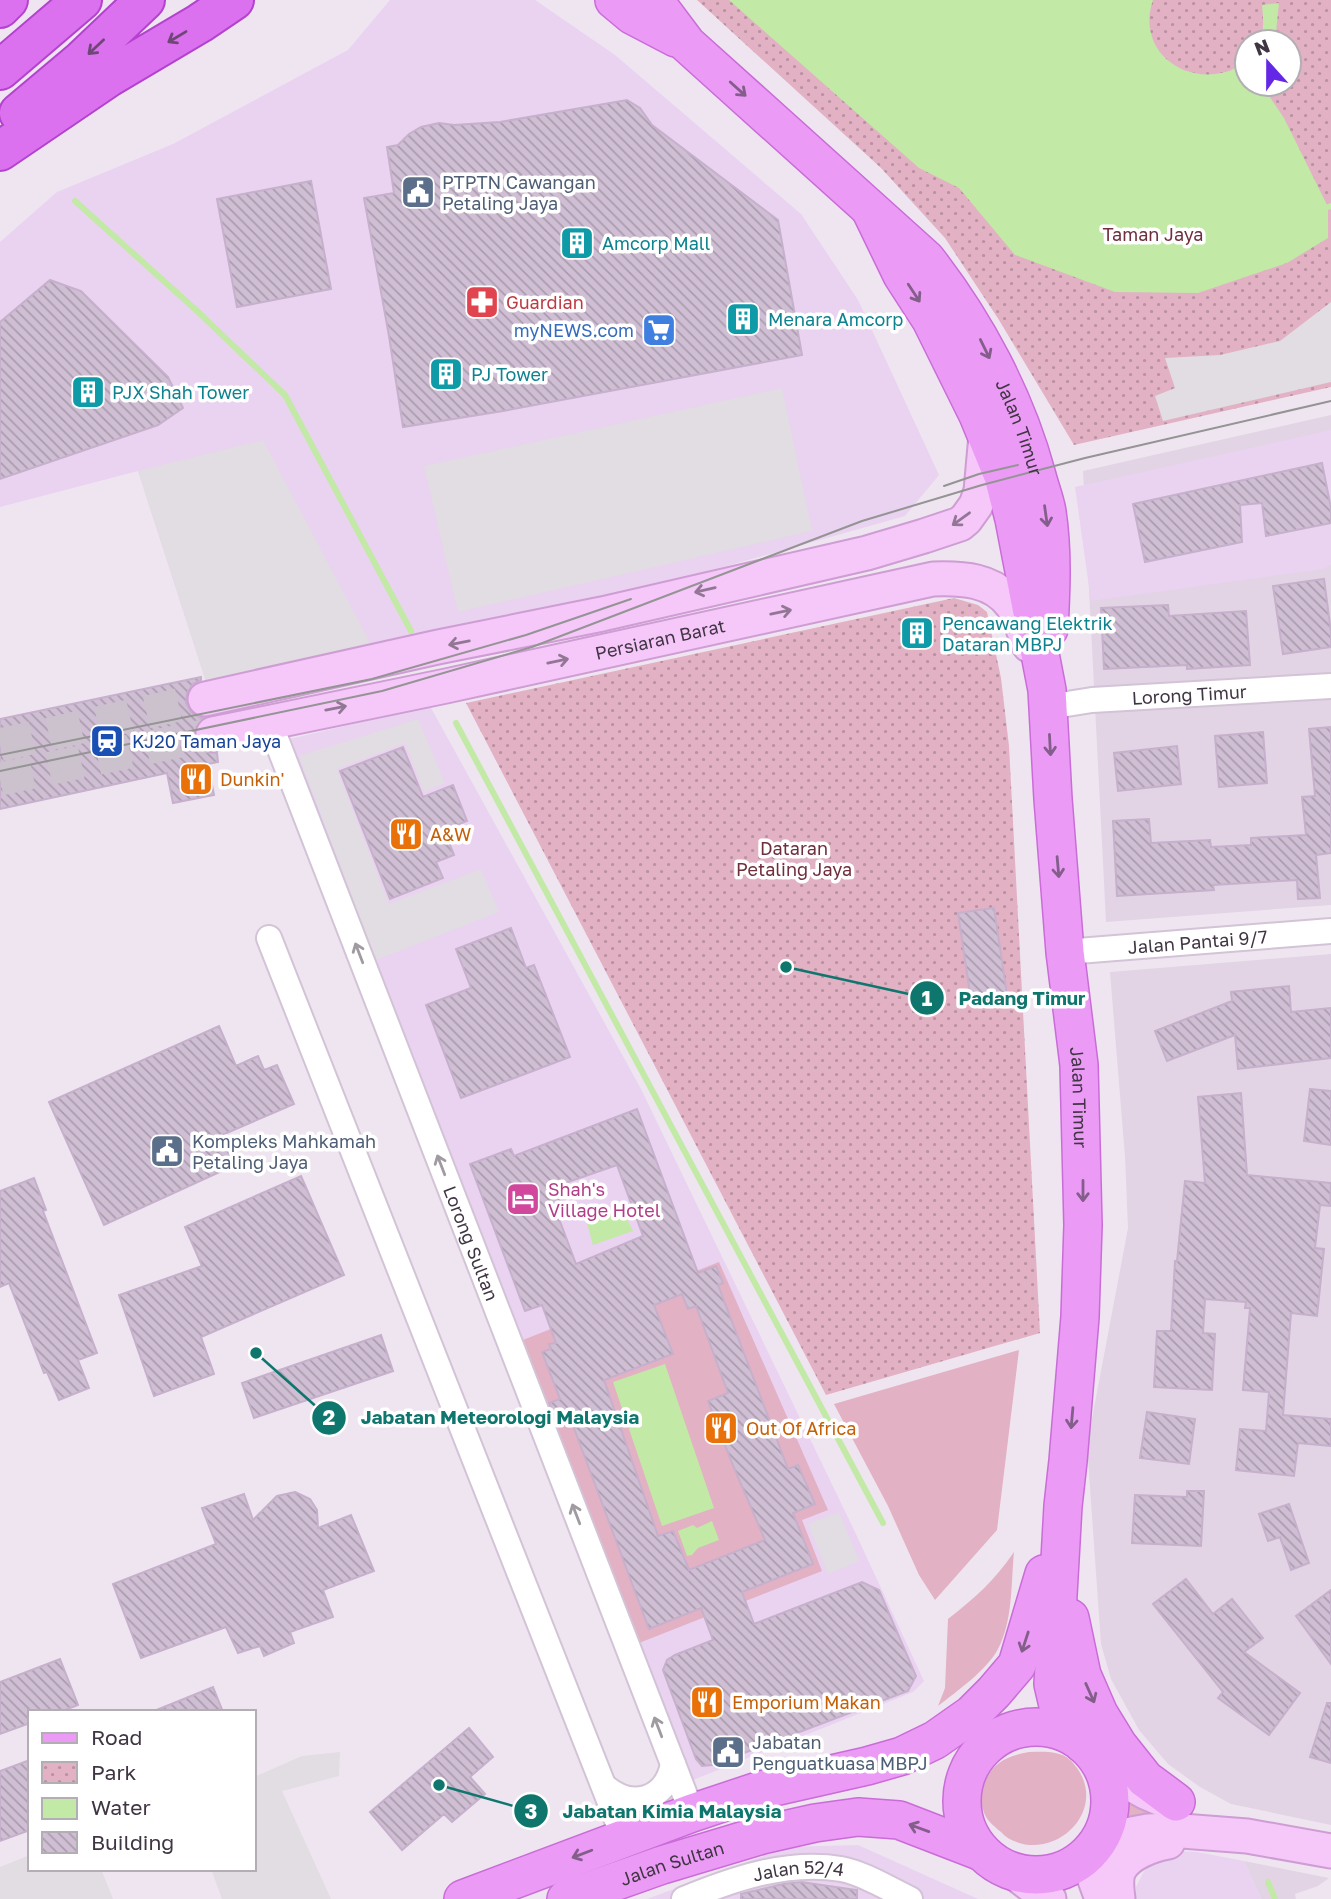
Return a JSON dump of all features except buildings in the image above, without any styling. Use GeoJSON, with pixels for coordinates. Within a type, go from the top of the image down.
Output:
{"type":"FeatureCollection","features":[{"type":"Feature","properties":{"kind":"highway"},"geometry":{"type":"LineString","coordinates":[[0,8],[8,0]]}},
{"type":"Feature","properties":{"kind":"highway"},"geometry":{"type":"LineString","coordinates":[[0,70],[82,0]]}},
{"type":"Feature","properties":{"kind":"highway"},"geometry":{"type":"LineString","coordinates":[[0,130],[82,60],[145,0]]}},
{"type":"Feature","properties":{"kind":"highway"},"geometry":{"type":"LineString","coordinates":[[0,151],[109,77],[234,0]]}},
{"type":"Feature","properties":{"kind":"main road","name":"Jalan Timur"},"geometry":{"type":"LineString","coordinates":[[614,0],[632,15],[687,44]]}},
{"type":"Feature","properties":{"kind":"main road","name":"Jalan Timur"},"geometry":{"type":"LineString","coordinates":[[654,0],[687,44],[926,259],[980,339],[1012,404],[1029,448],[1047,511],[1051,566],[1047,699],[1065,952],[1079,1065],[1083,1225],[1080,1317],[1063,1506],[1053,1684],[1060,1714],[1089,1750]]}},
{"type":"Feature","properties":{"kind":"main road","name":"Jalan Timur"},"geometry":{"type":"LineString","coordinates":[[871,211],[902,275],[931,320],[978,415],[1003,476],[1014,519],[1047,699]]}},
{"type":"Feature","properties":{"kind":"main road","name":"Jalan Timur"},"geometry":{"type":"LineString","coordinates":[[692,1813],[761,1790],[902,1756],[935,1740],[972,1714],[1017,1665],[1063,1506]]}},
{"type":"Feature","properties":{"kind":"main road"},"geometry":{"type":"LineString","coordinates":[[1063,1506],[1071,1620],[1082,1675],[1099,1714],[1118,1745],[1145,1779],[1176,1802]]}},
{"type":"Feature","properties":{"kind":"main road"},"geometry":{"type":"LineString","coordinates":[[1031,1727],[1050,1728],[1068,1734],[1089,1750],[1105,1776],[1110,1799],[1104,1829],[1092,1849],[1076,1863],[1056,1872],[1035,1875],[1014,1872],[982,1852],[971,1837],[964,1820],[962,1802],[964,1783],[971,1766],[982,1751],[996,1739],[1031,1727]]}},
{"type":"Feature","properties":{"kind":"main road"},"geometry":{"type":"LineString","coordinates":[[463,1899],[692,1813]]}},
{"type":"Feature","properties":{"kind":"main road","name":"Jalan Sultan"},"geometry":{"type":"LineString","coordinates":[[566,1899],[662,1865],[762,1835],[858,1817],[899,1821],[982,1852]]}},
{"type":"Feature","properties":{"kind":"street","name":"Persiaran Barat"},"geometry":{"type":"LineString","coordinates":[[205,699],[602,614],[925,536],[960,524],[976,505],[981,491],[986,435]]}},
{"type":"Feature","properties":{"kind":"street","name":"Persiaran Barat"},"geometry":{"type":"LineString","coordinates":[[213,734],[446,686],[933,579],[973,581],[1000,593],[1013,607],[1047,699]]}},
{"type":"Feature","properties":{"kind":"street","name":"Lorong Timur"},"geometry":{"type":"LineString","coordinates":[[1047,699],[1092,700],[1331,686]]}},
{"type":"Feature","properties":{"kind":"street","name":"Lorong Sultan"},"geometry":{"type":"LineString","coordinates":[[269,721],[692,1813]]}},
{"type":"Feature","properties":{"kind":"street","name":"Jalan Pantai 9/7"},"geometry":{"type":"LineString","coordinates":[[1065,952],[1331,931]]}},
{"type":"Feature","properties":{"kind":"street"},"geometry":{"type":"LineString","coordinates":[[269,938],[624,1838]]}},
{"type":"Feature","properties":{"kind":"street"},"geometry":{"type":"LineString","coordinates":[[1089,1750],[1112,1772],[1147,1793],[1176,1802],[1247,1836]]}},
{"type":"Feature","properties":{"kind":"street"},"geometry":{"type":"LineString","coordinates":[[604,1786],[624,1799],[647,1798],[665,1784],[673,1764]]}},
{"type":"Feature","properties":{"kind":"street"},"geometry":{"type":"LineString","coordinates":[[1102,1899],[1090,1866],[1092,1849],[1147,1831],[1247,1836],[1331,1851]]}},
{"type":"Feature","properties":{"kind":"street"},"geometry":{"type":"LineString","coordinates":[[1118,1899],[1116,1886],[1119,1870],[1130,1857],[1147,1848],[1165,1842],[1247,1836]]}},
{"type":"Feature","properties":{"kind":"street","name":"Jalan 52/4"},"geometry":{"type":"LineString","coordinates":[[684,1899],[773,1869],[823,1868],[842,1869],[910,1899]]}},
{"type":"Feature","properties":{"kind":"street"},"geometry":{"type":"LineString","coordinates":[[1014,1872],[1049,1899]]}},
{"type":"Feature","properties":{"kind":"shaded area"},"geometry":{"type":"Polygon","coordinates":[[[390,0],[535,0],[615,55],[801,214],[858,300],[939,475],[905,516],[563,612],[209,691],[138,471],[0,507],[0,242],[57,192],[173,144],[348,50],[390,0]]]}},
{"type":"Feature","properties":{"kind":"shaded area"},"geometry":{"type":"Polygon","coordinates":[[[1331,302],[1331,382],[1163,421],[1155,396],[1175,388],[1165,358],[1220,355],[1280,341],[1331,302]]]}},
{"type":"Feature","properties":{"kind":"shaded area"},"geometry":{"type":"Polygon","coordinates":[[[782,388],[812,531],[458,612],[424,466],[782,388]]]}},
{"type":"Feature","properties":{"kind":"shaded area"},"geometry":{"type":"Polygon","coordinates":[[[1331,415],[1331,905],[1106,922],[1083,471],[1331,415]]]}},
{"type":"Feature","properties":{"kind":"shaded area"},"geometry":{"type":"Polygon","coordinates":[[[1331,430],[1331,565],[1323,569],[1091,601],[1075,487],[1331,430]]]}},
{"type":"Feature","properties":{"kind":"shaded area"},"geometry":{"type":"Polygon","coordinates":[[[263,440],[376,654],[209,691],[138,471],[263,440]]]}},
{"type":"Feature","properties":{"kind":"shaded area"},"geometry":{"type":"Polygon","coordinates":[[[430,706],[641,1089],[924,1681],[913,1692],[688,1782],[281,741],[430,706]]]}},
{"type":"Feature","properties":{"kind":"shaded area"},"geometry":{"type":"Polygon","coordinates":[[[418,719],[445,783],[424,792],[405,743],[337,769],[389,904],[481,869],[499,912],[376,960],[299,756],[418,719]]]}},
{"type":"Feature","properties":{"kind":"shaded area"},"geometry":{"type":"Polygon","coordinates":[[[1331,954],[1331,1825],[1231,1804],[1200,1787],[1168,1764],[1139,1730],[1111,1679],[1101,1644],[1087,1445],[1128,1228],[1110,972],[1331,954]]]}},
{"type":"Feature","properties":{"kind":"shaded area"},"geometry":{"type":"Polygon","coordinates":[[[839,1512],[859,1561],[828,1574],[808,1524],[839,1512]]]}},
{"type":"Feature","properties":{"kind":"shaded area"},"geometry":{"type":"Polygon","coordinates":[[[340,1752],[339,1776],[282,1791],[331,1899],[222,1899],[212,1871],[256,1871],[256,1776],[302,1756],[340,1752]]]}},
{"type":"Feature","properties":{"kind":"shaded area"},"geometry":{"type":"Polygon","coordinates":[[[858,1845],[978,1899],[647,1899],[788,1847],[858,1845]]]}},
{"type":"Feature","properties":{"kind":"shaded area"},"geometry":{"type":"Polygon","coordinates":[[[1174,1851],[1197,1852],[1244,1861],[1261,1899],[1136,1899],[1136,1887],[1154,1858],[1174,1851]]]}},
{"type":"Feature","properties":{"kind":"shaded area"},"geometry":{"type":"Polygon","coordinates":[[[28,1856],[28,1871],[102,1871],[113,1899],[0,1899],[0,1867],[28,1856]]]}},
{"type":"Feature","properties":{"kind":"shaded area"},"geometry":{"type":"Polygon","coordinates":[[[1244,1861],[1329,1878],[1318,1886],[1295,1894],[1296,1899],[1261,1899],[1244,1861]]]}},
{"type":"Feature","properties":{"kind":"green space","name":"Taman Jaya"},"geometry":{"type":"Polygon","coordinates":[[[697,0],[1331,0],[1331,387],[1074,445],[999,320],[945,238],[881,168],[697,0]]]}},
{"type":"Feature","properties":{"kind":"green space","name":"Dataran Petaling Jaya"},"geometry":{"type":"Polygon","coordinates":[[[954,598],[978,605],[987,612],[1001,678],[1009,746],[1040,1333],[826,1395],[466,703],[954,598]]]}},
{"type":"Feature","properties":{"kind":"green space"},"geometry":{"type":"Polygon","coordinates":[[[719,1262],[828,1510],[802,1520],[822,1571],[639,1643],[518,1342],[719,1262]]]}},
{"type":"Feature","properties":{"kind":"green space"},"geometry":{"type":"Polygon","coordinates":[[[1019,1350],[997,1530],[935,1600],[919,1575],[888,1506],[834,1404],[1019,1350]]]}},
{"type":"Feature","properties":{"kind":"green space"},"geometry":{"type":"Polygon","coordinates":[[[1014,1552],[1009,1614],[998,1649],[979,1673],[938,1706],[945,1688],[948,1619],[984,1588],[1014,1552]]]}},
{"type":"Feature","properties":{"kind":"green space"},"geometry":{"type":"Polygon","coordinates":[[[1029,1752],[1050,1752],[1066,1757],[1077,1768],[1084,1782],[1084,1809],[1078,1821],[1058,1839],[1045,1844],[1030,1845],[1014,1841],[987,1819],[983,1810],[981,1795],[993,1768],[1009,1757],[1029,1752]]]}},
{"type":"Feature","properties":{"kind":"green space"},"geometry":{"type":"Polygon","coordinates":[[[1120,1788],[1206,1828],[1119,1824],[1120,1788]]]}},
{"type":"Feature","properties":{"kind":"water"},"geometry":{"type":"Polygon","coordinates":[[[729,0],[1153,0],[1149,18],[1151,34],[1157,48],[1167,60],[1195,73],[1212,74],[1233,69],[1233,98],[1270,98],[1284,118],[1328,207],[1328,238],[1287,263],[1198,293],[1115,292],[1015,255],[959,188],[919,168],[729,0]]]}},
{"type":"Feature","properties":{"kind":"water"},"geometry":{"type":"Polygon","coordinates":[[[1279,3],[1276,28],[1263,28],[1262,5],[1279,3]]]}},
{"type":"Feature","properties":{"kind":"water"},"geometry":{"type":"Polygon","coordinates":[[[623,1212],[633,1231],[593,1245],[587,1223],[598,1214],[623,1212]]]}},
{"type":"Feature","properties":{"kind":"water"},"geometry":{"type":"Polygon","coordinates":[[[665,1364],[714,1508],[662,1526],[613,1382],[665,1364]]]}},
{"type":"Feature","properties":{"kind":"water"},"geometry":{"type":"Polygon","coordinates":[[[712,1521],[719,1540],[698,1548],[692,1555],[687,1556],[678,1531],[693,1525],[697,1528],[712,1521]]]}},
{"type":"Feature","properties":{"kind":"waterway"},"geometry":{"type":"LineString","coordinates":[[75,201],[285,395],[411,631]]}},
{"type":"Feature","properties":{"kind":"waterway"},"geometry":{"type":"LineString","coordinates":[[456,723],[883,1523]]}},
{"type":"Feature","properties":{"kind":"waterway"},"geometry":{"type":"LineString","coordinates":[[1268,1882],[1275,1899]]}},
{"type":"Feature","properties":{"kind":"tunnel"},"geometry":{"type":"LineString","coordinates":[[0,745],[205,699]]}},
{"type":"Feature","properties":{"kind":"tunnel"},"geometry":{"type":"LineString","coordinates":[[0,779],[213,734]]}},
{"type":"Feature","properties":{"kind":"tram line"},"geometry":{"type":"LineString","coordinates":[[0,771],[382,691],[532,647],[862,521],[1085,458],[1331,401]]}},
{"type":"Feature","properties":{"kind":"tram line"},"geometry":{"type":"LineString","coordinates":[[944,486],[1018,465]]}},
{"type":"Feature","properties":{"kind":"tram line"},"geometry":{"type":"LineString","coordinates":[[0,755],[372,679],[526,635],[631,599]]}},
{"type":"Feature","properties":{"kind":"place","name":"PTPTN Cawangan Petaling Jaya"},"geometry":{"type":"Point","coordinates":[418,192]}},
{"type":"Feature","properties":{"kind":"place","name":"Amcorp Mall"},"geometry":{"type":"Point","coordinates":[577,243]}},
{"type":"Feature","properties":{"kind":"place","name":"Guardian"},"geometry":{"type":"Point","coordinates":[482,302]}},
{"type":"Feature","properties":{"kind":"place","name":"Menara Amcorp"},"geometry":{"type":"Point","coordinates":[743,319]}},
{"type":"Feature","properties":{"kind":"place","name":"myNEWS.com"},"geometry":{"type":"Point","coordinates":[659,330]}},
{"type":"Feature","properties":{"kind":"place","name":"PJ Tower"},"geometry":{"type":"Point","coordinates":[446,374]}},
{"type":"Feature","properties":{"kind":"place","name":"PJX Shah Tower"},"geometry":{"type":"Point","coordinates":[88,392]}},
{"type":"Feature","properties":{"kind":"place","name":"Pencawang Elektrik Dataran MBPJ"},"geometry":{"type":"Point","coordinates":[917,633]}},
{"type":"Feature","properties":{"kind":"place","name":"KJ20 Taman Jaya"},"geometry":{"type":"Point","coordinates":[107,741]}},
{"type":"Feature","properties":{"kind":"place","name":"Dunkin'"},"geometry":{"type":"Point","coordinates":[196,779]}},
{"type":"Feature","properties":{"kind":"place","name":"A&W"},"geometry":{"type":"Point","coordinates":[406,834]}},
{"type":"Feature","properties":{"kind":"place","name":"Padang Timur"},"geometry":{"type":"Point","coordinates":[786,967]}},
{"type":"Feature","properties":{"kind":"place","name":"Kompleks Mahkamah Petaling Jaya"},"geometry":{"type":"Point","coordinates":[167,1151]}},
{"type":"Feature","properties":{"kind":"place","name":"Shah's Village Hotel"},"geometry":{"type":"Point","coordinates":[523,1199]}},
{"type":"Feature","properties":{"kind":"place","name":"Jabatan Meteorologi Malaysia"},"geometry":{"type":"Point","coordinates":[256,1353]}},
{"type":"Feature","properties":{"kind":"place","name":"Out Of Africa"},"geometry":{"type":"Point","coordinates":[721,1428]}},
{"type":"Feature","properties":{"kind":"place","name":"Emporium Makan"},"geometry":{"type":"Point","coordinates":[707,1702]}},
{"type":"Feature","properties":{"kind":"place","name":"Jabatan Penguatkuasa MBPJ"},"geometry":{"type":"Point","coordinates":[728,1752]}},
{"type":"Feature","properties":{"kind":"place","name":"Jabatan Kimia Malaysia"},"geometry":{"type":"Point","coordinates":[439,1785]}}]}
